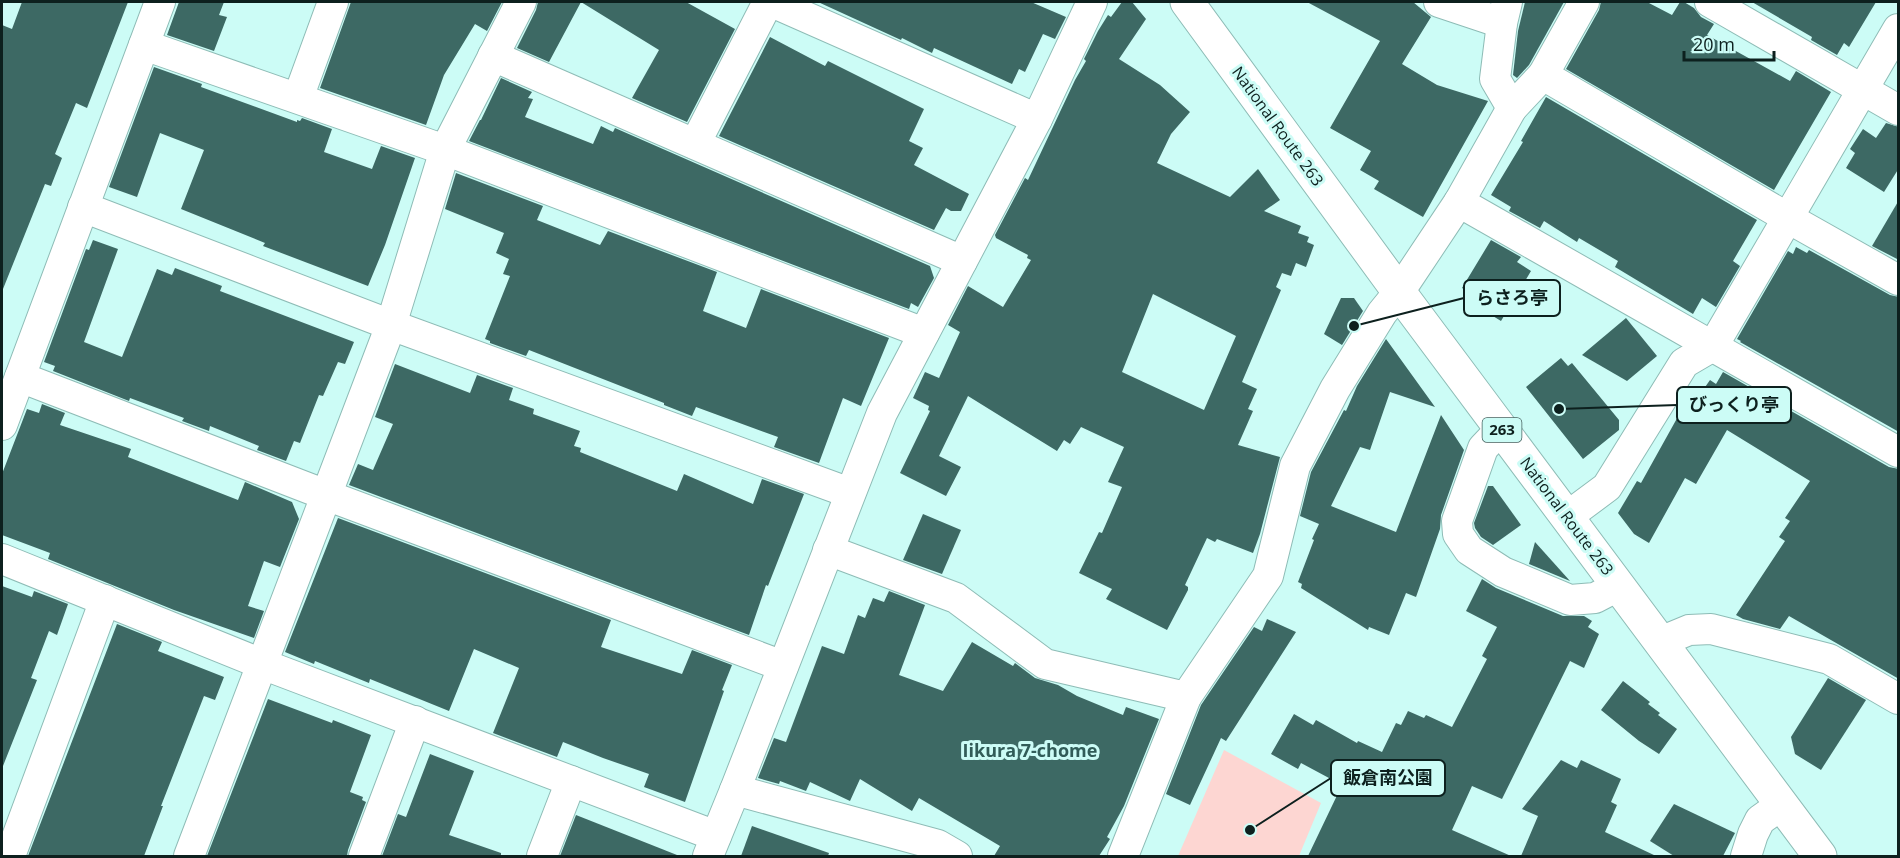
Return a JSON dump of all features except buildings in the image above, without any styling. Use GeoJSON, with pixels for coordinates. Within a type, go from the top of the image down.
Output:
{"type":"FeatureCollection","features":[{"type":"Feature","properties":{"kind":"highway","name":"National Route 263"},"geometry":{"type":"LineString","coordinates":[[1187,2],[1399,292],[1820,856]]}},
{"type":"Feature","properties":{"kind":"street"},"geometry":{"type":"LineString","coordinates":[[2,425],[160,2]]}},
{"type":"Feature","properties":{"kind":"street"},"geometry":{"type":"LineString","coordinates":[[298,98],[333,2]]}},
{"type":"Feature","properties":{"kind":"street"},"geometry":{"type":"LineString","coordinates":[[189,856],[391,325],[445,150],[521,2]]}},
{"type":"Feature","properties":{"kind":"street"},"geometry":{"type":"LineString","coordinates":[[694,144],[770,2],[1037,119]]}},
{"type":"Feature","properties":{"kind":"street"},"geometry":{"type":"LineString","coordinates":[[2,559],[262,664],[572,781],[712,846],[882,413],[1037,119],[1092,2]]}},
{"type":"Feature","properties":{"kind":"street"},"geometry":{"type":"LineString","coordinates":[[1439,2],[1505,12],[1495,79],[1512,108]]}},
{"type":"Feature","properties":{"kind":"street"},"geometry":{"type":"LineString","coordinates":[[1123,856],[1186,697],[1268,576],[1295,466],[1335,389],[1383,313],[1460,202],[1512,108],[1543,75],[1584,2]]}},
{"type":"Feature","properties":{"kind":"street"},"geometry":{"type":"LineString","coordinates":[[1710,2],[1899,110]]}},
{"type":"Feature","properties":{"kind":"street"},"geometry":{"type":"LineString","coordinates":[[1568,516],[1607,487],[1684,363],[1713,346],[1899,29]]}},
{"type":"Feature","properties":{"kind":"street"},"geometry":{"type":"LineString","coordinates":[[144,45],[445,150],[924,333]]}},
{"type":"Feature","properties":{"kind":"street"},"geometry":{"type":"LineString","coordinates":[[493,56],[962,261]]}},
{"type":"Feature","properties":{"kind":"street"},"geometry":{"type":"LineString","coordinates":[[1543,75],[1899,280]]}},
{"type":"Feature","properties":{"kind":"street"},"geometry":{"type":"LineString","coordinates":[[1460,202],[1899,452]]}},
{"type":"Feature","properties":{"kind":"street"},"geometry":{"type":"LineString","coordinates":[[83,207],[391,325],[850,494]]}},
{"type":"Feature","properties":{"kind":"street"},"geometry":{"type":"LineString","coordinates":[[20,377],[326,495],[783,666]]}},
{"type":"Feature","properties":{"kind":"street"},"geometry":{"type":"LineString","coordinates":[[1502,429],[1483,448],[1457,521],[1458,534],[1469,550],[1503,572],[1570,600],[1595,598],[1618,586]]}},
{"type":"Feature","properties":{"kind":"street"},"geometry":{"type":"LineString","coordinates":[[828,550],[956,598],[1045,664],[1186,697]]}},
{"type":"Feature","properties":{"kind":"street"},"geometry":{"type":"LineString","coordinates":[[10,856],[105,600]]}},
{"type":"Feature","properties":{"kind":"street"},"geometry":{"type":"LineString","coordinates":[[1660,642],[1689,630],[1711,629],[1829,659],[1899,699]]}},
{"type":"Feature","properties":{"kind":"street"},"geometry":{"type":"LineString","coordinates":[[364,856],[414,722]]}},
{"type":"Feature","properties":{"kind":"street"},"geometry":{"type":"LineString","coordinates":[[542,856],[572,781]]}},
{"type":"Feature","properties":{"kind":"street"},"geometry":{"type":"LineString","coordinates":[[735,790],[938,845],[957,856]]}},
{"type":"Feature","properties":{"kind":"street"},"geometry":{"type":"LineString","coordinates":[[1746,856],[1760,820],[1781,805]]}},
{"type":"Feature","properties":{"kind":"shaded area"},"geometry":{"type":"Polygon","coordinates":[[[1224,750],[1321,803],[1299,856],[1178,856],[1224,750]]]}},
{"type":"Feature","properties":{"kind":"place","name":"らさろ亭"},"geometry":{"type":"Point","coordinates":[1354,326]}},
{"type":"Feature","properties":{"kind":"place","name":"びっくり亭"},"geometry":{"type":"Point","coordinates":[1559,409]}},
{"type":"Feature","properties":{"kind":"place","name":"飯倉南公園"},"geometry":{"type":"Point","coordinates":[1250,830]}},
{"type":"Feature","properties":{"kind":"district","name":"Iikura 7-chome"},"geometry":{"type":"Point","coordinates":[1030,751]}}]}
